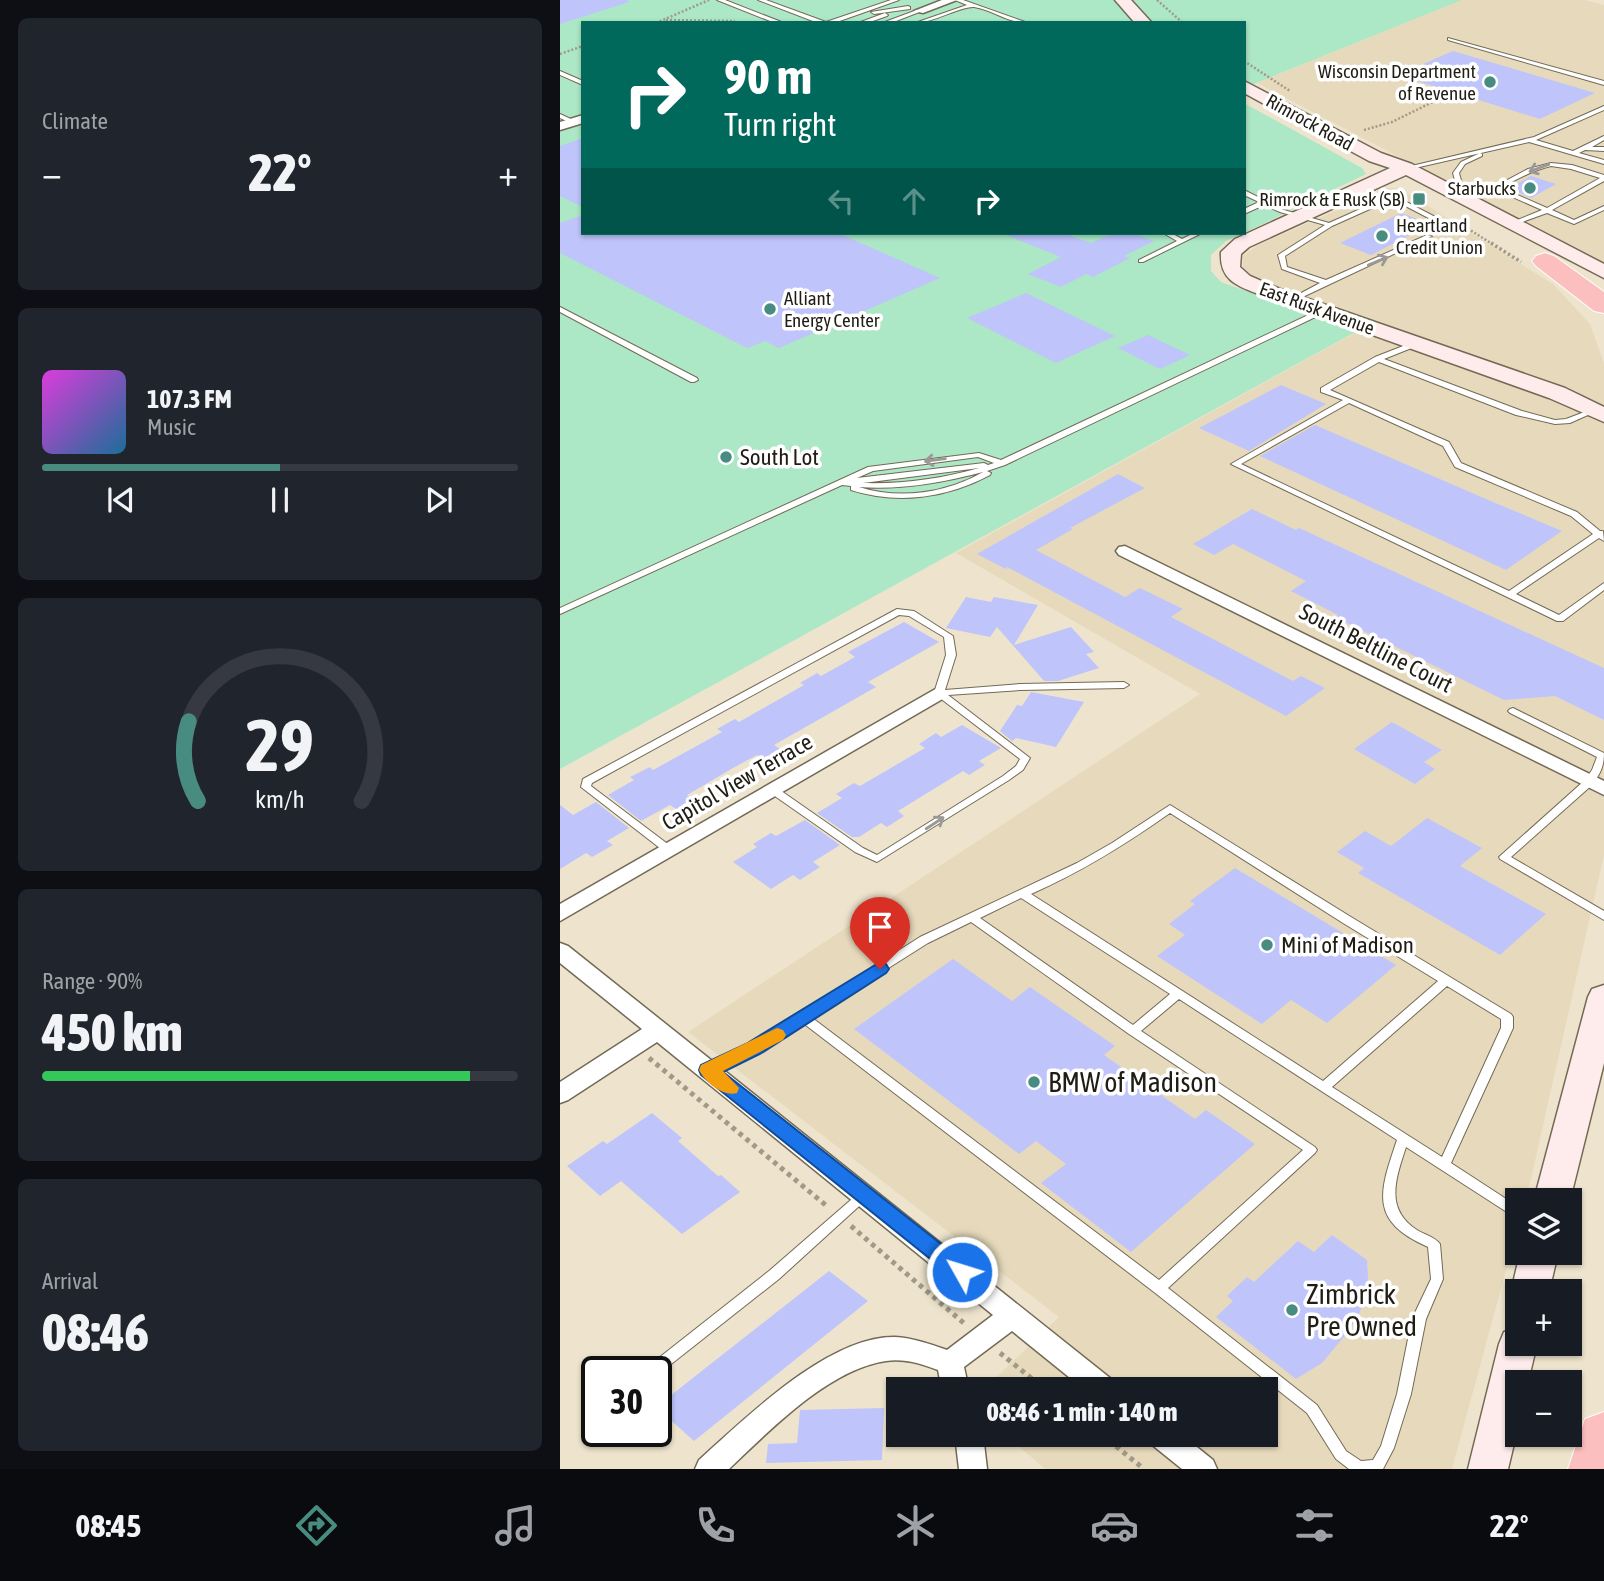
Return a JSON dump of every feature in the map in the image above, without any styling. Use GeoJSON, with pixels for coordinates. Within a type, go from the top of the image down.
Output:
{"type":"FeatureCollection","features":[{"type":"Feature","properties":{"kind":"highway"},"geometry":{"type":"LineString","coordinates":[[1536,263],[1604,305]]}},
{"type":"Feature","properties":{"kind":"highway"},"geometry":{"type":"LineString","coordinates":[[1595,1469],[1604,1435]]}},
{"type":"Feature","properties":{"kind":"main road"},"geometry":{"type":"LineString","coordinates":[[1124,0],[1142,21]]}},
{"type":"Feature","properties":{"kind":"main road","name":"Rimrock Road"},"geometry":{"type":"LineString","coordinates":[[1246,87],[1375,157],[1536,263],[1604,293]]}},
{"type":"Feature","properties":{"kind":"main road","name":"Rimrock Road"},"geometry":{"type":"LineString","coordinates":[[1398,171],[1476,205],[1604,272]]}},
{"type":"Feature","properties":{"kind":"main road","name":"East Rusk Avenue"},"geometry":{"type":"LineString","coordinates":[[1398,171],[1242,243],[1231,252],[1230,268],[1243,280],[1292,300],[1557,393],[1600,413]]}},
{"type":"Feature","properties":{"kind":"main road"},"geometry":{"type":"LineString","coordinates":[[1555,1188],[1604,997]]}},
{"type":"Feature","properties":{"kind":"main road"},"geometry":{"type":"LineString","coordinates":[[1488,1469],[1515,1356]]}},
{"type":"Feature","properties":{"kind":"street"},"geometry":{"type":"LineString","coordinates":[[915,14],[932,0]]}},
{"type":"Feature","properties":{"kind":"street"},"geometry":{"type":"LineString","coordinates":[[915,14],[952,0]]}},
{"type":"Feature","properties":{"kind":"street"},"geometry":{"type":"LineString","coordinates":[[560,126],[578,120]]}},
{"type":"Feature","properties":{"kind":"street","name":"South Beltline Court"},"geometry":{"type":"LineString","coordinates":[[1125,551],[1596,786]]}},
{"type":"Feature","properties":{"kind":"street","name":"Capitol View Terrace"},"geometry":{"type":"LineString","coordinates":[[560,914],[939,693]]}},
{"type":"Feature","properties":{"kind":"street"},"geometry":{"type":"LineString","coordinates":[[560,951],[1089,1377]]}},
{"type":"Feature","properties":{"kind":"street"},"geometry":{"type":"LineString","coordinates":[[560,1094],[658,1030]]}},
{"type":"Feature","properties":{"kind":"street"},"geometry":{"type":"LineString","coordinates":[[950,1363],[1013,1315]]}},
{"type":"Feature","properties":{"kind":"street"},"geometry":{"type":"LineString","coordinates":[[709,1469],[811,1382],[844,1362],[886,1349],[922,1352],[950,1363]]}},
{"type":"Feature","properties":{"kind":"street"},"geometry":{"type":"LineString","coordinates":[[950,1363],[953,1377]]}},
{"type":"Feature","properties":{"kind":"street"},"geometry":{"type":"LineString","coordinates":[[972,1447],[976,1467]]}},
{"type":"Feature","properties":{"kind":"street"},"geometry":{"type":"LineString","coordinates":[[1176,1447],[1203,1469]]}},
{"type":"Feature","properties":{"kind":"lane"},"geometry":{"type":"LineString","coordinates":[[720,0],[776,21]]}},
{"type":"Feature","properties":{"kind":"lane"},"geometry":{"type":"LineString","coordinates":[[761,0],[820,21]]}},
{"type":"Feature","properties":{"kind":"lane"},"geometry":{"type":"LineString","coordinates":[[832,21],[896,0]]}},
{"type":"Feature","properties":{"kind":"lane"},"geometry":{"type":"LineString","coordinates":[[958,0],[1019,21]]}},
{"type":"Feature","properties":{"kind":"lane"},"geometry":{"type":"LineString","coordinates":[[873,21],[972,5]]}},
{"type":"Feature","properties":{"kind":"lane"},"geometry":{"type":"LineString","coordinates":[[848,21],[878,11],[915,14]]}},
{"type":"Feature","properties":{"kind":"lane"},"geometry":{"type":"LineString","coordinates":[[892,21],[915,14]]}},
{"type":"Feature","properties":{"kind":"lane"},"geometry":{"type":"LineString","coordinates":[[1450,39],[1604,83]]}},
{"type":"Feature","properties":{"kind":"lane"},"geometry":{"type":"LineString","coordinates":[[560,73],[581,82]]}},
{"type":"Feature","properties":{"kind":"lane"},"geometry":{"type":"LineString","coordinates":[[1476,205],[1457,180],[1458,168],[1474,158],[1530,139],[1604,108]]}},
{"type":"Feature","properties":{"kind":"lane"},"geometry":{"type":"LineString","coordinates":[[560,116],[578,120]]}},
{"type":"Feature","properties":{"kind":"lane"},"geometry":{"type":"LineString","coordinates":[[1574,153],[1604,138]]}},
{"type":"Feature","properties":{"kind":"lane"},"geometry":{"type":"LineString","coordinates":[[1530,139],[1604,162]]}},
{"type":"Feature","properties":{"kind":"lane"},"geometry":{"type":"LineString","coordinates":[[1398,171],[1520,142]]}},
{"type":"Feature","properties":{"kind":"lane"},"geometry":{"type":"LineString","coordinates":[[1584,148],[1604,149]]}},
{"type":"Feature","properties":{"kind":"lane"},"geometry":{"type":"LineString","coordinates":[[1603,179],[1567,165],[1552,163],[1541,165],[1502,185],[1501,190],[1574,222],[1604,208]]}},
{"type":"Feature","properties":{"kind":"lane"},"geometry":{"type":"LineString","coordinates":[[1512,224],[1546,211],[1603,179]]}},
{"type":"Feature","properties":{"kind":"lane"},"geometry":{"type":"LineString","coordinates":[[1246,193],[1297,216],[1330,225]]}},
{"type":"Feature","properties":{"kind":"lane"},"geometry":{"type":"LineString","coordinates":[[1324,282],[1284,268],[1281,256],[1330,225],[1389,198],[1408,202],[1441,222],[1444,228]]}},
{"type":"Feature","properties":{"kind":"lane"},"geometry":{"type":"LineString","coordinates":[[1246,211],[1263,203]]}},
{"type":"Feature","properties":{"kind":"lane"},"geometry":{"type":"LineString","coordinates":[[1170,235],[1182,241]]}},
{"type":"Feature","properties":{"kind":"lane"},"geometry":{"type":"LineString","coordinates":[[1141,261],[1195,235]]}},
{"type":"Feature","properties":{"kind":"lane"},"geometry":{"type":"LineString","coordinates":[[1292,300],[1324,282],[1382,260],[1429,236]]}},
{"type":"Feature","properties":{"kind":"lane"},"geometry":{"type":"LineString","coordinates":[[560,309],[694,380]]}},
{"type":"Feature","properties":{"kind":"lane"},"geometry":{"type":"LineString","coordinates":[[842,483],[872,496],[933,493],[971,483],[1002,463],[1324,311]]}},
{"type":"Feature","properties":{"kind":"lane"},"geometry":{"type":"LineString","coordinates":[[1416,343],[1378,359],[1324,390],[1446,444],[1458,466],[1574,514],[1602,536],[1509,595]]}},
{"type":"Feature","properties":{"kind":"lane"},"geometry":{"type":"LineString","coordinates":[[1378,359],[1520,413],[1555,422],[1600,413]]}},
{"type":"Feature","properties":{"kind":"lane"},"geometry":{"type":"LineString","coordinates":[[1349,400],[1235,464],[1560,619],[1604,586]]}},
{"type":"Feature","properties":{"kind":"lane"},"geometry":{"type":"LineString","coordinates":[[560,611],[842,483],[1002,463]]}},
{"type":"Feature","properties":{"kind":"lane"},"geometry":{"type":"LineString","coordinates":[[669,850],[586,787],[587,781],[897,612],[911,613],[948,636],[951,655],[939,693]]}},
{"type":"Feature","properties":{"kind":"lane"},"geometry":{"type":"LineString","coordinates":[[939,693],[1020,687],[1124,685]]}},
{"type":"Feature","properties":{"kind":"lane"},"geometry":{"type":"LineString","coordinates":[[773,790],[859,850],[877,859],[1006,778],[1020,768],[1025,758],[939,693]]}},
{"type":"Feature","properties":{"kind":"lane"},"geometry":{"type":"LineString","coordinates":[[1513,711],[1602,756],[1596,786],[1503,857],[1604,916]]}},
{"type":"Feature","properties":{"kind":"lane"},"geometry":{"type":"LineString","coordinates":[[708,1070],[753,1049],[924,940],[1022,893],[1070,874],[1105,854],[1170,808],[1507,1017],[1507,1028],[1444,1165]]}},
{"type":"Feature","properties":{"kind":"lane"},"geometry":{"type":"LineString","coordinates":[[1022,893],[1505,1204]]}},
{"type":"Feature","properties":{"kind":"lane"},"geometry":{"type":"LineString","coordinates":[[971,917],[1133,1031],[1311,1150],[1158,1288]]}},
{"type":"Feature","properties":{"kind":"lane"},"geometry":{"type":"LineString","coordinates":[[1323,1087],[1446,980]]}},
{"type":"Feature","properties":{"kind":"lane"},"geometry":{"type":"LineString","coordinates":[[1133,1031],[1178,994]]}},
{"type":"Feature","properties":{"kind":"lane"},"geometry":{"type":"LineString","coordinates":[[804,1018],[1312,1409],[1341,1455],[1359,1468],[1377,1466],[1387,1448],[1404,1394],[1419,1319],[1437,1279],[1434,1244],[1411,1236],[1394,1221],[1388,1199],[1403,1139]]}},
{"type":"Feature","properties":{"kind":"lane"},"geometry":{"type":"LineString","coordinates":[[671,1356],[774,1275],[864,1195]]}},
{"type":"Feature","properties":{"kind":"path"},"geometry":{"type":"LineString","coordinates":[[663,21],[709,0]]}},
{"type":"Feature","properties":{"kind":"path"},"geometry":{"type":"LineString","coordinates":[[1157,0],[1181,21]]}},
{"type":"Feature","properties":{"kind":"path"},"geometry":{"type":"LineString","coordinates":[[666,20],[743,20]]}},
{"type":"Feature","properties":{"kind":"path"},"geometry":{"type":"LineString","coordinates":[[560,54],[581,47]]}},
{"type":"Feature","properties":{"kind":"path"},"geometry":{"type":"LineString","coordinates":[[1246,62],[1282,84]]}},
{"type":"Feature","properties":{"kind":"path"},"geometry":{"type":"LineString","coordinates":[[1364,130],[1392,122],[1449,94]]}},
{"type":"Feature","properties":{"kind":"path"},"geometry":{"type":"LineString","coordinates":[[1445,215],[1536,263]]}},
{"type":"Feature","properties":{"kind":"path"},"geometry":{"type":"LineString","coordinates":[[1117,1447],[1144,1469]]}},
{"type":"Feature","properties":{"kind":"shaded area"},"geometry":{"type":"Polygon","coordinates":[[[1462,0],[1585,0],[1604,5],[1604,264],[1257,83],[1462,0]]]}},
{"type":"Feature","properties":{"kind":"shaded area"},"geometry":{"type":"Polygon","coordinates":[[[1387,188],[1399,188],[1553,284],[1590,324],[1604,363],[1604,855],[1528,1188],[1505,1188],[1505,1265],[1507,1265],[1452,1469],[1045,1469],[1020,1447],[1278,1447],[1278,1377],[996,1377],[1059,1317],[688,1032],[1200,694],[956,553],[1376,321],[1263,281],[1243,270],[1243,256],[1258,245],[1387,188]]]}},
{"type":"Feature","properties":{"kind":"green space","name":"Alliant Energy Center"},"geometry":{"type":"Polygon","coordinates":[[[560,0],[1462,0],[1246,87],[1246,21],[581,21],[581,235],[1240,235],[1226,241],[1211,255],[1211,271],[1221,282],[1357,331],[560,769],[560,0]]]}},
{"type":"Feature","properties":{"kind":"green space"},"geometry":{"type":"Polygon","coordinates":[[[1246,104],[1362,168],[1366,174],[1246,232],[1246,104]]]}},
{"type":"Feature","properties":{"kind":"building"},"geometry":{"type":"Polygon","coordinates":[[[560,0],[628,0],[629,2],[560,24],[560,0]]]}},
{"type":"Feature","properties":{"kind":"building","name":"Wisconsin Department of Revenue"},"geometry":{"type":"Polygon","coordinates":[[[1453,51],[1595,93],[1540,119],[1398,75],[1453,51]]]}},
{"type":"Feature","properties":{"kind":"building"},"geometry":{"type":"Polygon","coordinates":[[[581,139],[581,206],[560,196],[560,146],[581,139]]]}},
{"type":"Feature","properties":{"kind":"building","name":"Starbucks"},"geometry":{"type":"Polygon","coordinates":[[[1531,176],[1556,184],[1531,198],[1509,188],[1531,176]]]}},
{"type":"Feature","properties":{"kind":"building","name":"Heartland Credit Union"},"geometry":{"type":"Polygon","coordinates":[[[1401,213],[1431,224],[1371,255],[1340,243],[1401,213]]]}},
{"type":"Feature","properties":{"kind":"building","name":"Alliant Energy Center"},"geometry":{"type":"Polygon","coordinates":[[[581,216],[581,235],[843,235],[940,278],[779,348],[765,341],[747,348],[560,253],[560,223],[581,216]]]}},
{"type":"Feature","properties":{"kind":"building"},"geometry":{"type":"Polygon","coordinates":[[[1006,235],[1069,235],[1091,243],[1109,235],[1137,235],[1154,241],[1124,256],[1130,258],[1093,277],[1086,274],[1061,287],[1028,274],[1061,257],[1006,235]]]}},
{"type":"Feature","properties":{"kind":"building"},"geometry":{"type":"Polygon","coordinates":[[[1026,293],[1115,336],[1056,363],[967,318],[1026,293]]]}},
{"type":"Feature","properties":{"kind":"building"},"geometry":{"type":"Polygon","coordinates":[[[1148,335],[1190,355],[1160,369],[1118,348],[1148,335]]]}},
{"type":"Feature","properties":{"kind":"building"},"geometry":{"type":"Polygon","coordinates":[[[1281,385],[1326,404],[1249,451],[1199,428],[1281,385]]]}},
{"type":"Feature","properties":{"kind":"building"},"geometry":{"type":"Polygon","coordinates":[[[1315,425],[1562,531],[1506,570],[1260,456],[1315,425]]]}},
{"type":"Feature","properties":{"kind":"building"},"geometry":{"type":"Polygon","coordinates":[[[1118,474],[1145,488],[1070,528],[1073,529],[1036,550],[1125,597],[1140,588],[1183,609],[1171,617],[1293,681],[1301,676],[1325,688],[1286,716],[1007,567],[1006,569],[977,554],[1118,474]]]}},
{"type":"Feature","properties":{"kind":"building"},"geometry":{"type":"Polygon","coordinates":[[[1252,509],[1604,668],[1604,720],[1555,696],[1504,700],[1335,617],[1338,615],[1291,591],[1306,581],[1233,544],[1214,555],[1193,544],[1252,509]]]}},
{"type":"Feature","properties":{"kind":"building"},"geometry":{"type":"Polygon","coordinates":[[[966,597],[991,602],[994,597],[1038,605],[1014,645],[1071,627],[1094,652],[1086,654],[1099,668],[1058,681],[1044,681],[997,627],[990,637],[946,628],[966,597]]]}},
{"type":"Feature","properties":{"kind":"building"},"geometry":{"type":"Polygon","coordinates":[[[904,622],[939,642],[868,682],[876,687],[774,745],[780,749],[763,759],[757,755],[687,795],[693,799],[676,809],[670,805],[641,821],[608,795],[634,780],[630,777],[650,767],[653,770],[722,732],[717,729],[735,719],[739,722],[804,685],[800,683],[817,673],[821,676],[855,657],[848,652],[904,622]]]}},
{"type":"Feature","properties":{"kind":"building"},"geometry":{"type":"Polygon","coordinates":[[[1031,692],[1084,702],[1056,747],[1016,738],[1012,741],[1000,731],[1017,705],[1022,706],[1031,692]]]}},
{"type":"Feature","properties":{"kind":"building"},"geometry":{"type":"Polygon","coordinates":[[[1392,722],[1442,750],[1424,762],[1435,769],[1415,784],[1354,749],[1392,722]]]}},
{"type":"Feature","properties":{"kind":"building"},"geometry":{"type":"Polygon","coordinates":[[[962,725],[1001,748],[979,761],[985,765],[969,775],[963,771],[898,811],[904,816],[887,827],[881,823],[859,837],[852,837],[817,813],[842,798],[836,794],[854,783],[860,786],[925,748],[919,744],[936,733],[941,737],[962,725]]]}},
{"type":"Feature","properties":{"kind":"building"},"geometry":{"type":"Polygon","coordinates":[[[596,802],[629,828],[607,841],[613,845],[592,857],[586,853],[560,869],[560,805],[573,815],[596,802]]]}},
{"type":"Feature","properties":{"kind":"building"},"geometry":{"type":"Polygon","coordinates":[[[1427,818],[1482,848],[1460,866],[1546,914],[1500,955],[1358,873],[1364,868],[1337,852],[1365,831],[1391,846],[1427,818]]]}},
{"type":"Feature","properties":{"kind":"building"},"geometry":{"type":"Polygon","coordinates":[[[805,820],[840,845],[813,862],[820,867],[800,880],[793,875],[771,889],[733,862],[757,847],[753,844],[771,833],[776,836],[805,820]]]}},
{"type":"Feature","properties":{"kind":"building","name":"Mini of Madison"},"geometry":{"type":"Polygon","coordinates":[[[1235,868],[1396,965],[1327,1023],[1291,1000],[1262,1024],[1157,956],[1185,935],[1169,924],[1195,904],[1190,901],[1235,868]]]}},
{"type":"Feature","properties":{"kind":"building","name":"BMW of Madison"},"geometry":{"type":"Polygon","coordinates":[[[953,959],[1012,1001],[1030,987],[1115,1046],[1104,1055],[1195,1119],[1206,1110],[1255,1144],[1131,1252],[1041,1183],[1066,1164],[1036,1141],[1019,1154],[854,1029],[953,959]]]}},
{"type":"Feature","properties":{"kind":"building"},"geometry":{"type":"Polygon","coordinates":[[[652,1113],[682,1138],[678,1141],[740,1192],[682,1234],[621,1181],[600,1196],[567,1166],[603,1141],[607,1144],[652,1113]]]}},
{"type":"Feature","properties":{"kind":"building","name":"Zimbrick Pre Owned"},"geometry":{"type":"Polygon","coordinates":[[[1332,1235],[1367,1260],[1368,1278],[1363,1303],[1358,1317],[1322,1363],[1296,1379],[1216,1317],[1233,1301],[1227,1296],[1247,1277],[1254,1282],[1298,1241],[1314,1252],[1332,1235]]]}},
{"type":"Feature","properties":{"kind":"building"},"geometry":{"type":"Polygon","coordinates":[[[829,1271],[868,1301],[694,1441],[672,1421],[672,1394],[829,1271]]]}},
{"type":"Feature","properties":{"kind":"building"},"geometry":{"type":"Polygon","coordinates":[[[884,1408],[882,1460],[766,1463],[768,1444],[797,1443],[800,1410],[884,1408]]]}},
{"type":"Feature","properties":{"kind":"slow traffic"},"geometry":{"type":"LineString","coordinates":[[730,1088],[708,1070],[777,1035]]}},
{"type":"Feature","properties":{"kind":"place","name":"Wisconsin Department of Revenue"},"geometry":{"type":"Point","coordinates":[1490,82]}},
{"type":"Feature","properties":{"kind":"place","name":"Starbucks"},"geometry":{"type":"Point","coordinates":[1530,188]}},
{"type":"Feature","properties":{"kind":"place","name":"Rimrock & E Rusk (SB)"},"geometry":{"type":"Point","coordinates":[1419,199]}},
{"type":"Feature","properties":{"kind":"place","name":"Heartland Credit Union"},"geometry":{"type":"Point","coordinates":[1382,236]}},
{"type":"Feature","properties":{"kind":"place","name":"Alliant Energy Center"},"geometry":{"type":"Point","coordinates":[770,309]}},
{"type":"Feature","properties":{"kind":"place","name":"South Lot"},"geometry":{"type":"Point","coordinates":[726,457]}},
{"type":"Feature","properties":{"kind":"place","name":"Mini of Madison"},"geometry":{"type":"Point","coordinates":[1267,945]}},
{"type":"Feature","properties":{"kind":"place","name":"BMW of Madison"},"geometry":{"type":"Point","coordinates":[1034,1082]}},
{"type":"Feature","properties":{"kind":"place","name":"Zimbrick Pre Owned"},"geometry":{"type":"Point","coordinates":[1292,1310]}},
{"type":"Feature","properties":{"kind":"route"},"geometry":{"type":"LineString","coordinates":[[880,969],[753,1049],[708,1070],[962,1272]]}}]}
